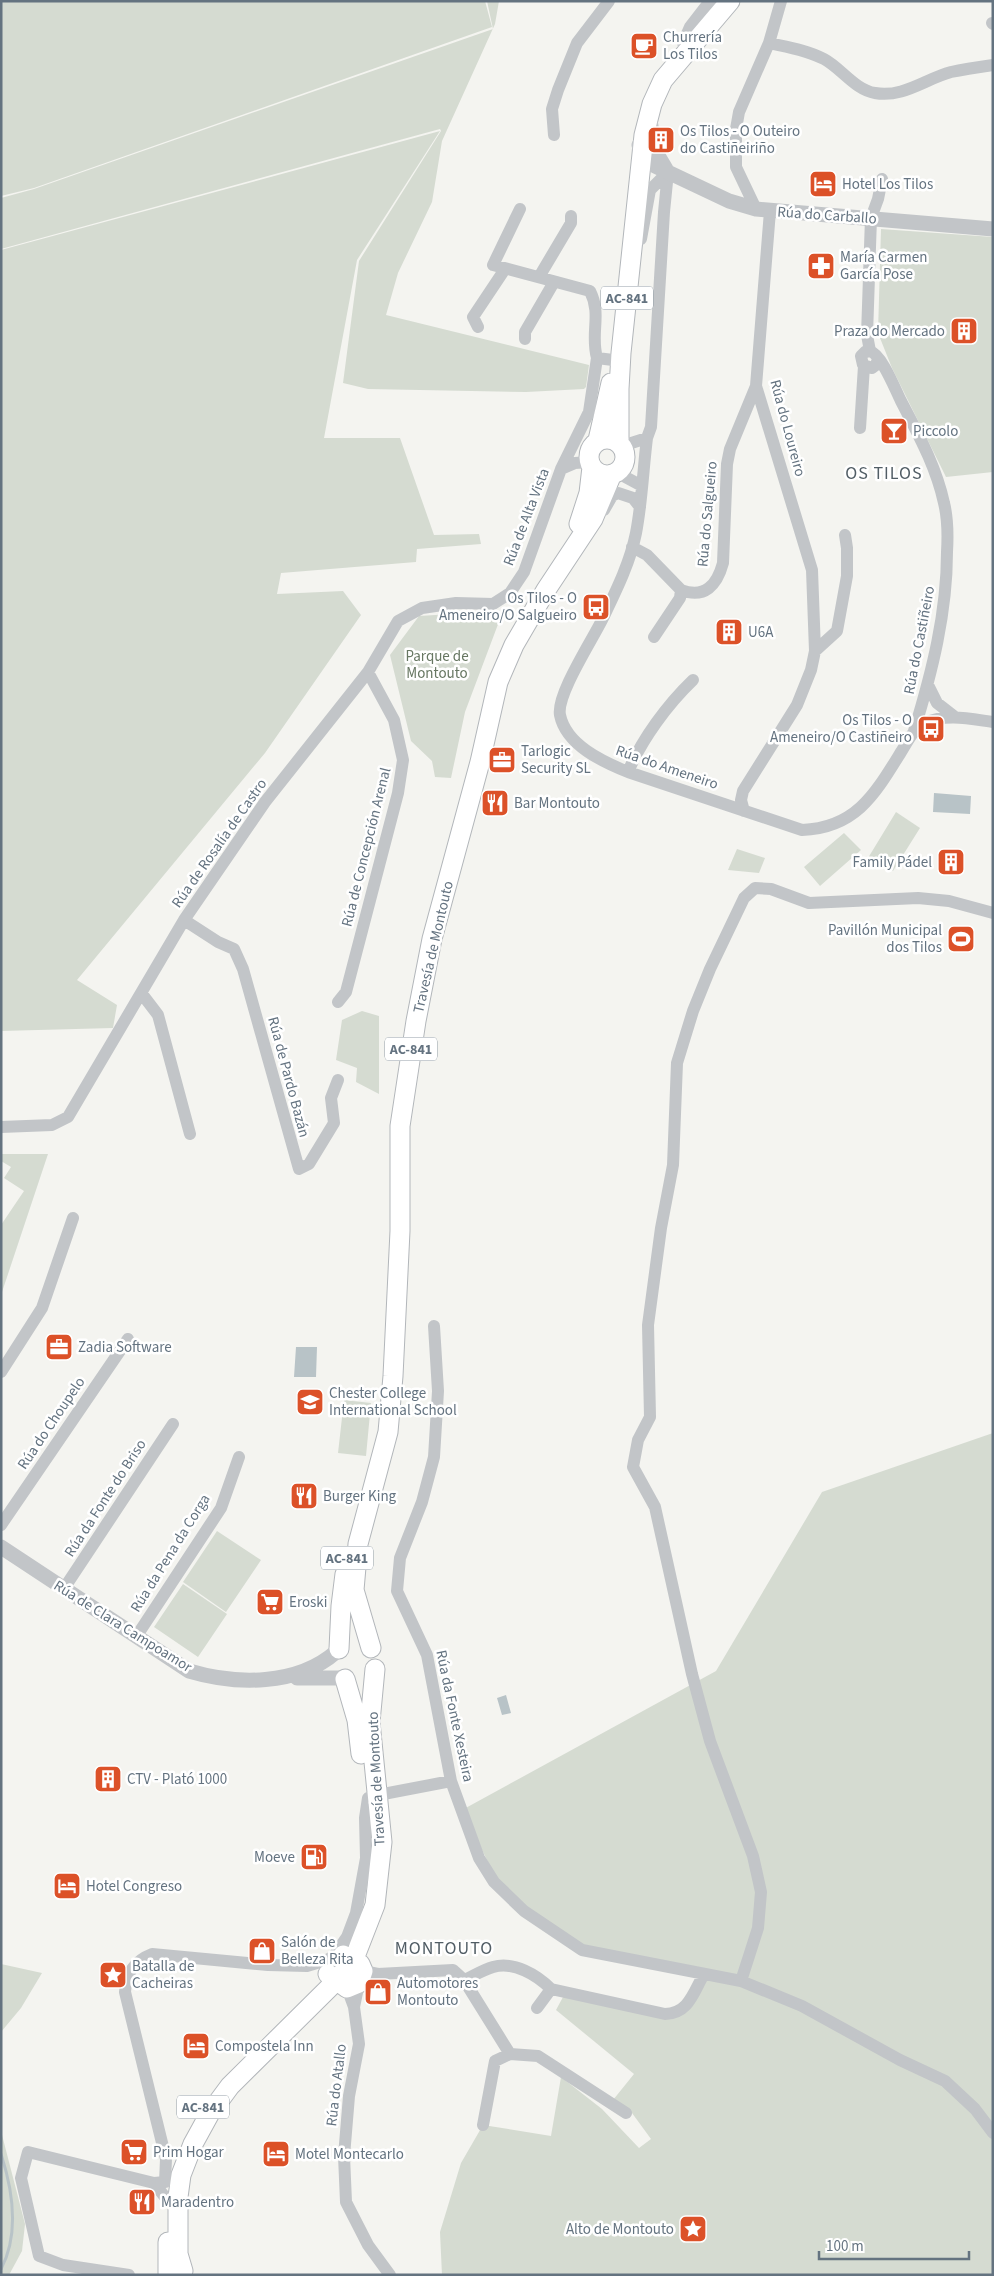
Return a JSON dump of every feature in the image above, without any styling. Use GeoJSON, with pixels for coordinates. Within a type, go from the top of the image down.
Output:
{"type":"FeatureCollection","features":[{"type":"Feature","properties":{"kind":"main road","name":"AC-841"},"geometry":{"type":"LineString","coordinates":[[590,465],[590,450],[610,388],[605,359],[621,300],[636,117],[647,86],[658,70],[718,1]]}},
{"type":"Feature","properties":{"kind":"main road","name":"AC-841"},"geometry":{"type":"LineString","coordinates":[[614,473],[623,464],[619,389],[625,311],[644,135],[652,104],[663,80],[730,1]]}},
{"type":"Feature","properties":{"kind":"main road"},"geometry":{"type":"LineString","coordinates":[[594,442],[609,439],[622,447]]}},
{"type":"Feature","properties":{"kind":"main road"},"geometry":{"type":"LineString","coordinates":[[590,465],[598,473],[614,473]]}},
{"type":"Feature","properties":{"kind":"main road","name":"Travesía de Montouto"},"geometry":{"type":"LineString","coordinates":[[553,580],[583,516],[589,493],[590,465]]}},
{"type":"Feature","properties":{"kind":"main road","name":"Travesía de Montouto"},"geometry":{"type":"LineString","coordinates":[[177,2273],[178,2197],[181,2175],[210,2113],[230,2086],[347,1973],[356,1935],[368,1903],[373,1797],[370,1722],[376,1658],[371,1648],[354,1590],[358,1544],[388,1432],[393,1376],[400,1231],[400,1126],[416,1021],[432,939],[480,762],[498,682],[514,645],[593,519],[614,473]]}},
{"type":"Feature","properties":{"kind":"main road","name":"Travesía de Montouto"},"geometry":{"type":"LineString","coordinates":[[373,1797],[357,1720],[344,1679],[336,1669],[341,1606],[350,1539],[370,1484],[377,1474]]}},
{"type":"Feature","properties":{"kind":"main road"},"geometry":{"type":"LineString","coordinates":[[338,1651],[349,1642],[355,1641],[367,1644],[371,1648]]}},
{"type":"Feature","properties":{"kind":"main road"},"geometry":{"type":"LineString","coordinates":[[344,1679],[351,1682],[362,1681],[372,1674],[375,1669]]}},
{"type":"Feature","properties":{"kind":"main road","name":"Travesía de Montouto"},"geometry":{"type":"LineString","coordinates":[[177,2273],[170,2259],[166,2214],[173,2173],[184,2139],[200,2111],[225,2081],[347,1973]]}},
{"type":"Feature","properties":{"kind":"street"},"geometry":{"type":"LineString","coordinates":[[554,135],[552,110],[577,43],[609,1]]}},
{"type":"Feature","properties":{"kind":"street"},"geometry":{"type":"LineString","coordinates":[[683,43],[690,27],[710,1]]}},
{"type":"Feature","properties":{"kind":"street"},"geometry":{"type":"LineString","coordinates":[[763,210],[736,166],[736,129],[739,112],[769,43],[781,1]]}},
{"type":"Feature","properties":{"kind":"street"},"geometry":{"type":"LineString","coordinates":[[769,43],[799,50],[824,59],[861,87],[875,93],[889,94],[906,91],[951,72],[993,65]]}},
{"type":"Feature","properties":{"kind":"street"},"geometry":{"type":"LineString","coordinates":[[642,153],[638,141],[640,125],[658,70]]}},
{"type":"Feature","properties":{"kind":"street"},"geometry":{"type":"LineString","coordinates":[[625,311],[637,263],[650,190],[668,172],[653,147],[651,138],[652,104]]}},
{"type":"Feature","properties":{"kind":"street","name":"Rúa do Carballo"},"geometry":{"type":"LineString","coordinates":[[642,153],[648,160],[668,172],[729,201],[763,210],[993,229]]}},
{"type":"Feature","properties":{"kind":"street","name":"Rúa do Ameneiro"},"geometry":{"type":"LineString","coordinates":[[668,172],[651,427],[647,438],[640,507],[632,547],[616,590],[561,703],[560,714],[564,726],[587,752],[601,762],[802,830],[832,826],[850,817],[867,802],[889,772],[914,730]]}},
{"type":"Feature","properties":{"kind":"street","name":"Rúa do Castiñeiro"},"geometry":{"type":"LineString","coordinates":[[882,179],[878,199],[871,218],[867,335],[874,355],[886,370],[930,458],[945,504],[948,526],[944,610],[928,685],[914,730]]}},
{"type":"Feature","properties":{"kind":"street"},"geometry":{"type":"LineString","coordinates":[[478,327],[473,317],[505,269],[493,265],[520,209]]}},
{"type":"Feature","properties":{"kind":"street","name":"Rúa do Loureiro"},"geometry":{"type":"LineString","coordinates":[[744,811],[741,800],[743,791],[797,705],[811,670],[816,651],[812,570],[756,386],[763,210]]}},
{"type":"Feature","properties":{"kind":"street"},"geometry":{"type":"LineString","coordinates":[[539,277],[570,223],[571,216]]}},
{"type":"Feature","properties":{"kind":"street","name":"Rúa de Alta Vista"},"geometry":{"type":"LineString","coordinates":[[422,608],[456,603],[493,604],[510,593],[524,572],[561,469],[585,421],[605,359],[593,346],[597,304],[590,292],[505,269]]}},
{"type":"Feature","properties":{"kind":"street"},"geometry":{"type":"LineString","coordinates":[[525,339],[525,332],[554,282]]}},
{"type":"Feature","properties":{"kind":"street"},"geometry":{"type":"LineString","coordinates":[[860,428],[864,366],[872,368],[876,364],[874,355]]}},
{"type":"Feature","properties":{"kind":"street","name":"Rúa do Salgueiro"},"geometry":{"type":"LineString","coordinates":[[681,590],[693,594],[701,592],[715,583],[720,574],[723,563],[727,464],[730,449],[756,386]]}},
{"type":"Feature","properties":{"kind":"street"},"geometry":{"type":"LineString","coordinates":[[585,421],[585,435],[594,442]]}},
{"type":"Feature","properties":{"kind":"street"},"geometry":{"type":"LineString","coordinates":[[622,447],[647,438]]}},
{"type":"Feature","properties":{"kind":"street"},"geometry":{"type":"LineString","coordinates":[[570,450],[594,442]]}},
{"type":"Feature","properties":{"kind":"street"},"geometry":{"type":"LineString","coordinates":[[622,447],[645,457]]}},
{"type":"Feature","properties":{"kind":"street"},"geometry":{"type":"LineString","coordinates":[[561,469],[575,463],[590,465]]}},
{"type":"Feature","properties":{"kind":"street"},"geometry":{"type":"LineString","coordinates":[[614,473],[642,486]]}},
{"type":"Feature","properties":{"kind":"street"},"geometry":{"type":"LineString","coordinates":[[593,519],[600,516],[612,496],[618,493],[623,493],[633,498],[640,507]]}},
{"type":"Feature","properties":{"kind":"street"},"geometry":{"type":"LineString","coordinates":[[816,651],[837,631],[847,576],[845,535]]}},
{"type":"Feature","properties":{"kind":"street"},"geometry":{"type":"LineString","coordinates":[[632,547],[647,555],[681,590],[680,598],[654,637]]}},
{"type":"Feature","properties":{"kind":"street","name":"Rúa de Rosalía de Castro"},"geometry":{"type":"LineString","coordinates":[[1,1127],[52,1125],[68,1117],[184,920],[264,802],[368,672],[398,622],[422,608]]}},
{"type":"Feature","properties":{"kind":"street","name":"Rúa de Concepción Arenal"},"geometry":{"type":"LineString","coordinates":[[338,1002],[346,992],[398,793],[403,760],[394,720],[368,672]]}},
{"type":"Feature","properties":{"kind":"street"},"geometry":{"type":"LineString","coordinates":[[628,772],[650,732],[678,695],[693,680]]}},
{"type":"Feature","properties":{"kind":"street"},"geometry":{"type":"LineString","coordinates":[[928,685],[937,703],[955,717]]}},
{"type":"Feature","properties":{"kind":"street"},"geometry":{"type":"LineString","coordinates":[[914,730],[924,723],[955,717],[993,722]]}},
{"type":"Feature","properties":{"kind":"street"},"geometry":{"type":"LineString","coordinates":[[741,1981],[758,1928],[761,1892],[753,1856],[710,1741],[694,1684],[655,1508],[633,1467],[638,1440],[650,1417],[648,1325],[661,1228],[673,1165],[677,1063],[693,1010],[710,969],[744,898],[755,888],[771,889],[809,903],[918,898],[949,901],[993,913]]}},
{"type":"Feature","properties":{"kind":"street","name":"Rúa de Pardo Bazán"},"geometry":{"type":"LineString","coordinates":[[184,920],[218,942],[234,949],[243,969],[299,1169],[309,1164],[334,1123],[331,1098],[338,1080]]}},
{"type":"Feature","properties":{"kind":"street"},"geometry":{"type":"LineString","coordinates":[[142,994],[158,1015],[190,1134]]}},
{"type":"Feature","properties":{"kind":"street"},"geometry":{"type":"LineString","coordinates":[[1,1372],[42,1308],[73,1218]]}},
{"type":"Feature","properties":{"kind":"street","name":"Rúa da Fonte Xesteira"},"geometry":{"type":"LineString","coordinates":[[434,1326],[438,1391],[434,1458],[422,1502],[400,1558],[397,1591],[427,1656],[451,1781],[480,1858],[494,1882],[524,1911],[582,1950],[741,1981],[802,2006],[900,2060],[945,2081],[975,2110],[993,2133]]}},
{"type":"Feature","properties":{"kind":"street","name":"Rúa do Choupelo"},"geometry":{"type":"LineString","coordinates":[[1,1525],[128,1339]]}},
{"type":"Feature","properties":{"kind":"street","name":"Rúa da Fonte do Briso"},"geometry":{"type":"LineString","coordinates":[[63,1590],[173,1424]]}},
{"type":"Feature","properties":{"kind":"street","name":"Rúa da Pena da Corga"},"geometry":{"type":"LineString","coordinates":[[136,1637],[221,1508],[239,1457]]}},
{"type":"Feature","properties":{"kind":"street","name":"Rúa de Clara Campoamor"},"geometry":{"type":"LineString","coordinates":[[1,1548],[189,1671],[214,1679],[251,1680],[283,1677]]}},
{"type":"Feature","properties":{"kind":"street"},"geometry":{"type":"LineString","coordinates":[[283,1677],[304,1672],[324,1664],[338,1651]]}},
{"type":"Feature","properties":{"kind":"street"},"geometry":{"type":"LineString","coordinates":[[283,1677],[344,1679]]}},
{"type":"Feature","properties":{"kind":"street"},"geometry":{"type":"LineString","coordinates":[[129,2275],[64,2270],[39,2256],[20,2178],[28,2152],[154,2183],[165,2182],[166,2159],[125,1992],[126,1981],[134,1965],[140,1959],[152,1954],[268,1965],[307,1966],[334,1956],[347,1937],[356,1913],[366,1858],[365,1818],[373,1797],[451,1781]]}},
{"type":"Feature","properties":{"kind":"street"},"geometry":{"type":"LineString","coordinates":[[464,1980],[495,1966],[518,1968],[540,1978],[551,1989],[665,2014],[675,2014],[683,2010],[704,1974]]}},
{"type":"Feature","properties":{"kind":"street"},"geometry":{"type":"LineString","coordinates":[[347,1973],[378,1974],[454,1970],[464,1980],[510,2054]]}},
{"type":"Feature","properties":{"kind":"street","name":"Rúa do Atallo"},"geometry":{"type":"LineString","coordinates":[[347,1973],[359,2044],[348,2104],[344,2156],[346,2202],[368,2245],[390,2275]]}},
{"type":"Feature","properties":{"kind":"street"},"geometry":{"type":"LineString","coordinates":[[537,2008],[551,1989]]}},
{"type":"Feature","properties":{"kind":"street"},"geometry":{"type":"LineString","coordinates":[[483,2125],[495,2061],[510,2054],[538,2056],[626,2114]]}},
{"type":"Feature","properties":{"kind":"street"},"geometry":{"type":"LineString","coordinates":[[154,2183],[165,2197]]}},
{"type":"Feature","properties":{"kind":"green space"},"geometry":{"type":"Polygon","coordinates":[[[1,1],[485,1],[492,27],[34,188],[1,196],[1,1]]]}},
{"type":"Feature","properties":{"kind":"green space"},"geometry":{"type":"Polygon","coordinates":[[[487,1],[499,1],[493,29],[487,1]]]}},
{"type":"Feature","properties":{"kind":"green space"},"geometry":{"type":"Polygon","coordinates":[[[493,29],[442,141],[432,202],[398,273],[386,315],[589,365],[586,387],[584,389],[526,392],[368,389],[343,383],[359,261],[441,131],[440,129],[1,249],[1,198],[34,189],[493,29]]]}},
{"type":"Feature","properties":{"kind":"green space"},"geometry":{"type":"Polygon","coordinates":[[[440,131],[357,260],[324,438],[400,438],[434,535],[479,534],[481,544],[417,549],[416,562],[281,573],[277,594],[343,591],[361,615],[265,753],[77,980],[117,1005],[113,1028],[1,1031],[1,250],[440,131]]]}},
{"type":"Feature","properties":{"kind":"green space"},"geometry":{"type":"Polygon","coordinates":[[[881,229],[993,237],[993,472],[946,477],[892,368],[878,333],[881,229]]]}},
{"type":"Feature","properties":{"kind":"green space","name":"Parque de Montouto"},"geometry":{"type":"Polygon","coordinates":[[[484,612],[500,619],[465,712],[451,778],[435,777],[432,761],[411,741],[390,655],[419,616],[484,612]]]}},
{"type":"Feature","properties":{"kind":"green space"},"geometry":{"type":"Polygon","coordinates":[[[896,812],[920,828],[893,871],[868,858],[896,812]]]}},
{"type":"Feature","properties":{"kind":"green space"},"geometry":{"type":"Polygon","coordinates":[[[844,833],[861,850],[820,886],[804,867],[844,833]]]}},
{"type":"Feature","properties":{"kind":"green space"},"geometry":{"type":"Polygon","coordinates":[[[737,849],[765,858],[759,873],[728,870],[737,849]]]}},
{"type":"Feature","properties":{"kind":"green space"},"geometry":{"type":"Polygon","coordinates":[[[362,1011],[379,1016],[379,1094],[356,1082],[357,1068],[336,1060],[342,1020],[362,1011]]]}},
{"type":"Feature","properties":{"kind":"green space"},"geometry":{"type":"Polygon","coordinates":[[[1,1154],[48,1154],[1,1295],[1,1225],[24,1191],[4,1178],[11,1167],[1,1161],[1,1154]]]}},
{"type":"Feature","properties":{"kind":"green space"},"geometry":{"type":"Polygon","coordinates":[[[344,1400],[371,1403],[366,1456],[338,1453],[344,1400]]]}},
{"type":"Feature","properties":{"kind":"green space"},"geometry":{"type":"Polygon","coordinates":[[[993,1433],[993,2275],[442,2275],[440,2232],[461,2163],[483,2125],[551,2136],[561,2077],[602,2109],[639,2148],[651,2139],[632,2113],[613,2100],[634,2074],[556,2010],[563,1997],[664,2018],[706,1979],[581,1945],[525,1906],[496,1878],[462,1810],[716,1671],[822,1492],[993,1433]]]}},
{"type":"Feature","properties":{"kind":"green space"},"geometry":{"type":"Polygon","coordinates":[[[217,1531],[261,1560],[226,1612],[183,1582],[217,1531]]]}},
{"type":"Feature","properties":{"kind":"green space"},"geometry":{"type":"Polygon","coordinates":[[[183,1584],[227,1614],[198,1657],[154,1627],[183,1584]]]}},
{"type":"Feature","properties":{"kind":"green space"},"geometry":{"type":"Polygon","coordinates":[[[1,1964],[42,1973],[21,2008],[1,2032],[1,1964]]]}},
{"type":"Feature","properties":{"kind":"green space"},"geometry":{"type":"Polygon","coordinates":[[[1,2131],[25,2224],[22,2251],[9,2275],[1,2275],[1,2131]]]}},
{"type":"Feature","properties":{"kind":"shaded area"},"geometry":{"type":"Polygon","coordinates":[[[934,793],[971,796],[970,814],[933,812],[934,793]]]}},
{"type":"Feature","properties":{"kind":"shaded area"},"geometry":{"type":"Polygon","coordinates":[[[296,1347],[317,1347],[316,1377],[294,1377],[296,1347]]]}},
{"type":"Feature","properties":{"kind":"shaded area"},"geometry":{"type":"Polygon","coordinates":[[[506,1695],[511,1713],[502,1715],[497,1698],[506,1695]]]}},
{"type":"Feature","properties":{"kind":"waterway"},"geometry":{"type":"LineString","coordinates":[[1,2154],[9,2183],[12,2227],[7,2256],[1,2269]]}},
{"type":"Feature","properties":{"kind":"place","name":"Churrería Los Tilos"},"geometry":{"type":"Point","coordinates":[644,46]}},
{"type":"Feature","properties":{"kind":"place","name":"Os Tilos - O Outeiro do Castiñeiriño"},"geometry":{"type":"Point","coordinates":[661,140]}},
{"type":"Feature","properties":{"kind":"place","name":"Hotel Los Tilos"},"geometry":{"type":"Point","coordinates":[823,184]}},
{"type":"Feature","properties":{"kind":"place","name":"María Carmen García Pose"},"geometry":{"type":"Point","coordinates":[821,266]}},
{"type":"Feature","properties":{"kind":"place","name":"Praza do Mercado"},"geometry":{"type":"Point","coordinates":[964,331]}},
{"type":"Feature","properties":{"kind":"place","name":"Piccolo"},"geometry":{"type":"Point","coordinates":[894,431]}},
{"type":"Feature","properties":{"kind":"place","name":"Os Tilos - O Ameneiro/O Salgueiro"},"geometry":{"type":"Point","coordinates":[596,607]}},
{"type":"Feature","properties":{"kind":"place","name":"U6A"},"geometry":{"type":"Point","coordinates":[729,632]}},
{"type":"Feature","properties":{"kind":"place","name":"Os Tilos - O Ameneiro/O Castiñeiro"},"geometry":{"type":"Point","coordinates":[931,729]}},
{"type":"Feature","properties":{"kind":"place","name":"Tarlogic Security SL"},"geometry":{"type":"Point","coordinates":[502,760]}},
{"type":"Feature","properties":{"kind":"place","name":"Bar Montouto"},"geometry":{"type":"Point","coordinates":[495,803]}},
{"type":"Feature","properties":{"kind":"place","name":"Family Pádel"},"geometry":{"type":"Point","coordinates":[951,862]}},
{"type":"Feature","properties":{"kind":"place","name":"Pavillón Municipal dos Tilos"},"geometry":{"type":"Point","coordinates":[961,939]}},
{"type":"Feature","properties":{"kind":"place","name":"Zadia Software"},"geometry":{"type":"Point","coordinates":[59,1347]}},
{"type":"Feature","properties":{"kind":"place","name":"Chester College International School"},"geometry":{"type":"Point","coordinates":[310,1402]}},
{"type":"Feature","properties":{"kind":"place","name":"Burger King"},"geometry":{"type":"Point","coordinates":[304,1496]}},
{"type":"Feature","properties":{"kind":"place","name":"Eroski"},"geometry":{"type":"Point","coordinates":[270,1602]}},
{"type":"Feature","properties":{"kind":"place","name":"CTV - Plató 1000"},"geometry":{"type":"Point","coordinates":[108,1779]}},
{"type":"Feature","properties":{"kind":"place","name":"Moeve"},"geometry":{"type":"Point","coordinates":[314,1857]}},
{"type":"Feature","properties":{"kind":"place","name":"Hotel Congreso"},"geometry":{"type":"Point","coordinates":[67,1886]}},
{"type":"Feature","properties":{"kind":"place","name":"Salón de Belleza Rita"},"geometry":{"type":"Point","coordinates":[262,1951]}},
{"type":"Feature","properties":{"kind":"place","name":"Batalla de Cacheiras"},"geometry":{"type":"Point","coordinates":[113,1975]}},
{"type":"Feature","properties":{"kind":"place","name":"Automotores Montouto"},"geometry":{"type":"Point","coordinates":[378,1992]}},
{"type":"Feature","properties":{"kind":"place","name":"Compostela Inn"},"geometry":{"type":"Point","coordinates":[196,2046]}},
{"type":"Feature","properties":{"kind":"place","name":"Prim Hogar"},"geometry":{"type":"Point","coordinates":[134,2152]}},
{"type":"Feature","properties":{"kind":"place","name":"Motel Montecarlo"},"geometry":{"type":"Point","coordinates":[276,2154]}},
{"type":"Feature","properties":{"kind":"place","name":"Maradentro"},"geometry":{"type":"Point","coordinates":[142,2202]}},
{"type":"Feature","properties":{"kind":"place","name":"Alto de Montouto"},"geometry":{"type":"Point","coordinates":[693,2229]}},
{"type":"Feature","properties":{"kind":"district","name":"OS TILOS"},"geometry":{"type":"Point","coordinates":[884,473]}},
{"type":"Feature","properties":{"kind":"district","name":"MONTOUTO"},"geometry":{"type":"Point","coordinates":[444,1948]}}]}
